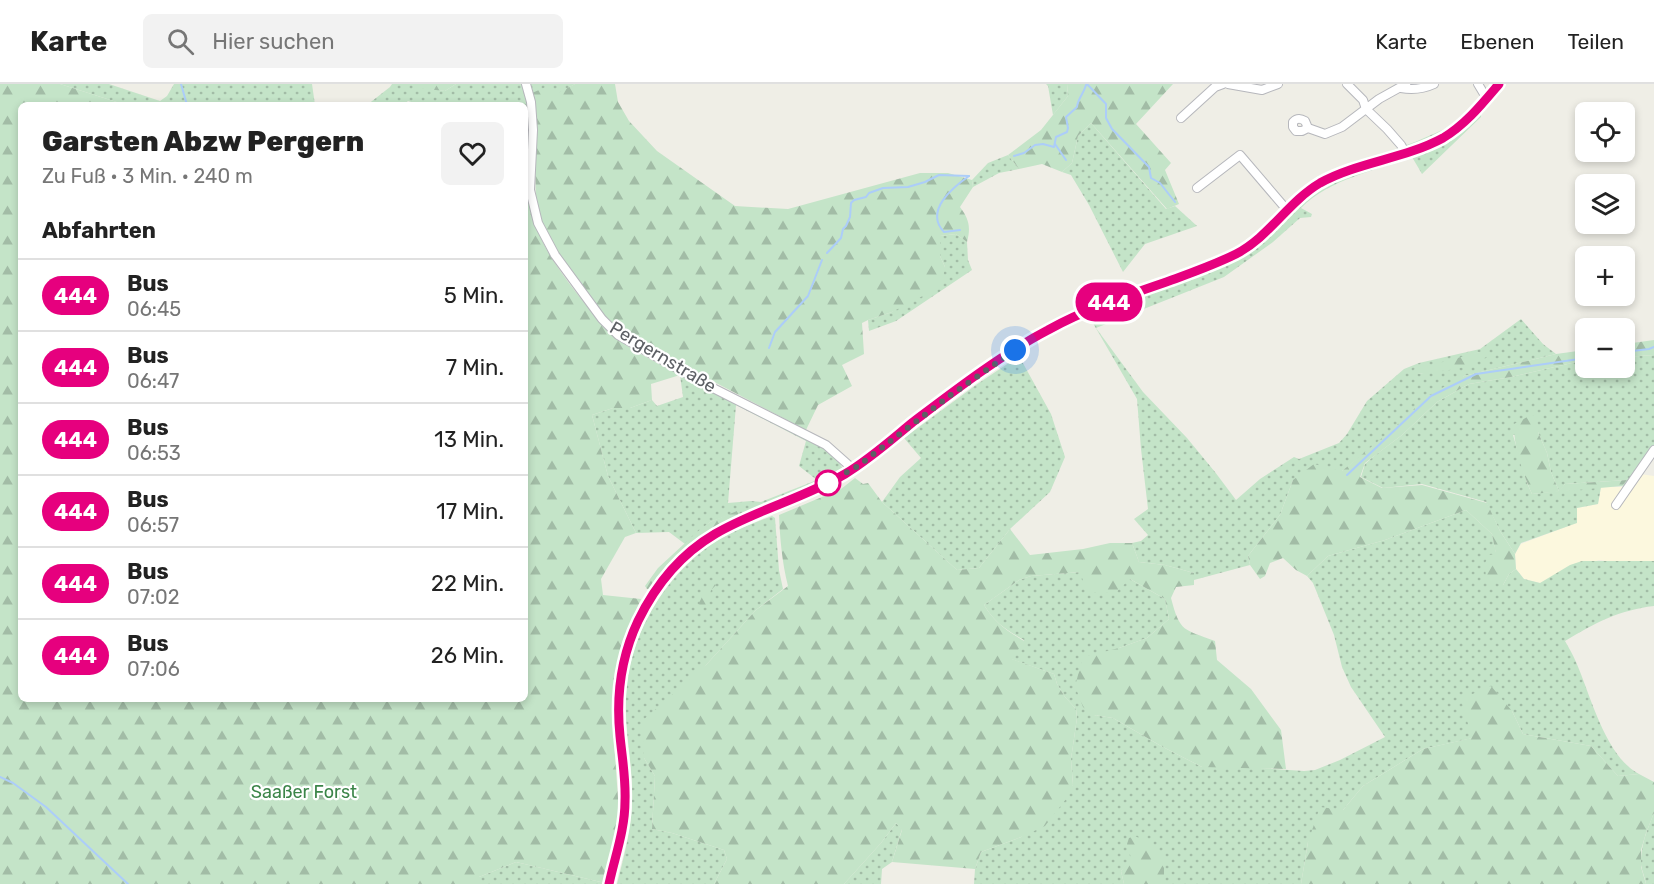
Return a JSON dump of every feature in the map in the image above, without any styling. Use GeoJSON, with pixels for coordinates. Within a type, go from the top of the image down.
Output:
{"type":"FeatureCollection","features":[{"type":"Feature","properties":{"kind":"street","name":"Pergernstraße"},"geometry":{"type":"LineString","coordinates":[[526,84],[531,102],[533,130],[530,190],[538,223],[555,255],[602,319],[618,334],[653,355],[826,445],[854,469]]}},
{"type":"Feature","properties":{"kind":"street"},"geometry":{"type":"LineString","coordinates":[[1181,118],[1215,87],[1223,84]]}},
{"type":"Feature","properties":{"kind":"street"},"geometry":{"type":"LineString","coordinates":[[1228,84],[1262,90],[1278,84]]}},
{"type":"Feature","properties":{"kind":"street"},"geometry":{"type":"LineString","coordinates":[[1347,84],[1405,152]]}},
{"type":"Feature","properties":{"kind":"street"},"geometry":{"type":"LineString","coordinates":[[1308,128],[1325,134],[1342,127],[1379,99],[1403,86],[1411,90],[1434,84]]}},
{"type":"Feature","properties":{"kind":"street"},"geometry":{"type":"LineString","coordinates":[[1478,84],[1487,99]]}},
{"type":"Feature","properties":{"kind":"street"},"geometry":{"type":"LineString","coordinates":[[609,884],[625,813],[619,717],[620,681],[629,643],[647,604],[671,570],[697,546],[743,520],[822,486],[854,469],[948,397],[1029,341],[1083,312],[1211,266],[1237,254],[1257,240],[1302,196],[1324,181],[1441,138],[1466,122],[1499,84]]}},
{"type":"Feature","properties":{"kind":"street"},"geometry":{"type":"LineString","coordinates":[[1197,188],[1240,155],[1287,210]]}},
{"type":"Feature","properties":{"kind":"street"},"geometry":{"type":"LineString","coordinates":[[1616,505],[1654,450]]}},
{"type":"Feature","properties":{"kind":"shaded area"},"geometry":{"type":"Polygon","coordinates":[[[1640,474],[1654,476],[1654,561],[1599,560],[1540,583],[1524,579],[1516,569],[1515,554],[1521,544],[1576,523],[1577,508],[1598,504],[1601,487],[1624,487],[1640,474]]]}},
{"type":"Feature","properties":{"kind":"green space","name":"Saaßer Forst"},"geometry":{"type":"Polygon","coordinates":[[[0,84],[60,84],[117,102],[18,102],[18,702],[528,702],[528,196],[535,224],[550,255],[600,322],[612,335],[631,348],[680,375],[651,384],[652,400],[630,408],[613,408],[592,415],[608,476],[636,533],[625,537],[601,579],[603,595],[641,599],[623,640],[617,667],[613,728],[619,812],[605,883],[516,862],[479,877],[479,884],[0,884],[0,84]]]}},
{"type":"Feature","properties":{"kind":"green space"},"geometry":{"type":"Polygon","coordinates":[[[60,84],[109,84],[160,101],[167,96],[174,84],[312,84],[315,102],[117,102],[60,84]]]}},
{"type":"Feature","properties":{"kind":"green space"},"geometry":{"type":"Polygon","coordinates":[[[392,84],[417,84],[417,87],[445,91],[456,84],[523,84],[527,102],[371,102],[392,84]]]}},
{"type":"Feature","properties":{"kind":"green space"},"geometry":{"type":"Polygon","coordinates":[[[417,84],[456,84],[445,91],[417,88],[417,84]]]}},
{"type":"Feature","properties":{"kind":"green space"},"geometry":{"type":"Polygon","coordinates":[[[529,84],[575,84],[558,94],[532,93],[529,84]]]}},
{"type":"Feature","properties":{"kind":"green space"},"geometry":{"type":"Polygon","coordinates":[[[575,84],[615,84],[618,102],[629,121],[657,151],[735,206],[788,209],[920,173],[948,173],[972,180],[973,187],[960,207],[968,223],[967,242],[956,234],[940,236],[940,256],[945,267],[938,288],[892,312],[862,323],[864,354],[842,365],[852,386],[818,405],[806,430],[630,338],[604,318],[558,255],[541,220],[536,203],[537,137],[532,93],[546,87],[558,93],[575,84]]]}},
{"type":"Feature","properties":{"kind":"green space"},"geometry":{"type":"Polygon","coordinates":[[[1046,84],[1067,84],[1068,96],[1053,115],[1048,86],[1046,84]]]}},
{"type":"Feature","properties":{"kind":"green space"},"geometry":{"type":"Polygon","coordinates":[[[1067,84],[1173,84],[1136,124],[1171,163],[1165,170],[1179,204],[1167,209],[1091,123],[1078,136],[1072,163],[1062,172],[1042,164],[1019,169],[1008,155],[1041,130],[1068,96],[1067,84]]]}},
{"type":"Feature","properties":{"kind":"green space"},"geometry":{"type":"Polygon","coordinates":[[[1481,99],[1481,117],[1422,174],[1412,157],[1339,183],[1325,190],[1301,208],[1312,214],[1311,217],[1300,218],[1273,242],[1224,277],[1096,328],[1143,392],[1187,438],[1236,500],[1260,479],[1294,457],[1299,459],[1339,443],[1367,401],[1404,369],[1419,363],[1480,349],[1521,319],[1543,344],[1556,354],[1464,376],[1342,471],[1293,480],[1280,515],[1248,556],[1250,565],[1194,580],[1194,573],[1165,565],[1139,562],[1132,543],[1141,541],[1148,535],[1134,519],[1148,509],[1137,399],[1090,318],[1079,308],[1219,259],[1219,255],[1247,241],[1281,208],[1320,176],[1447,128],[1481,99]],[[1480,352],[1417,374],[1451,369],[1480,352]]]}},
{"type":"Feature","properties":{"kind":"green space"},"geometry":{"type":"Polygon","coordinates":[[[1091,123],[1166,209],[1175,206],[1197,226],[1145,244],[1123,272],[1071,175],[1062,172],[1072,163],[1078,136],[1091,123]]]}},
{"type":"Feature","properties":{"kind":"green space"},"geometry":{"type":"Polygon","coordinates":[[[1008,155],[1019,169],[999,173],[973,187],[972,180],[988,163],[1008,155]]]}},
{"type":"Feature","properties":{"kind":"green space"},"geometry":{"type":"Polygon","coordinates":[[[956,234],[967,242],[968,260],[972,270],[896,321],[869,331],[868,320],[892,312],[945,267],[940,256],[940,236],[956,234]]]}},
{"type":"Feature","properties":{"kind":"green space"},"geometry":{"type":"Polygon","coordinates":[[[1654,340],[1654,355],[1635,356],[1635,343],[1654,340]]]}},
{"type":"Feature","properties":{"kind":"green space"},"geometry":{"type":"Polygon","coordinates":[[[1487,350],[1488,356],[1463,367],[1417,374],[1413,370],[1487,350]]]}},
{"type":"Feature","properties":{"kind":"green space"},"geometry":{"type":"Polygon","coordinates":[[[1575,351],[1575,362],[1469,384],[1437,402],[1402,435],[1365,463],[1360,477],[1382,488],[1422,485],[1487,503],[1500,531],[1515,554],[1516,569],[1509,574],[1503,585],[1486,580],[1485,563],[1489,555],[1496,554],[1492,534],[1466,510],[1385,540],[1328,556],[1307,576],[1283,558],[1270,563],[1265,576],[1260,579],[1250,565],[1248,556],[1280,515],[1293,480],[1314,464],[1342,471],[1429,395],[1464,376],[1575,351]]]}},
{"type":"Feature","properties":{"kind":"green space"},"geometry":{"type":"Polygon","coordinates":[[[1654,355],[1654,448],[1624,487],[1622,486],[1627,480],[1565,484],[1560,491],[1601,487],[1598,504],[1577,508],[1577,523],[1521,543],[1515,554],[1500,531],[1486,502],[1422,484],[1383,488],[1361,477],[1365,464],[1402,435],[1437,402],[1469,384],[1575,362],[1575,378],[1635,378],[1635,356],[1654,355]],[[1538,432],[1513,435],[1532,494],[1559,491],[1551,472],[1547,453],[1538,432]]]}},
{"type":"Feature","properties":{"kind":"green space"},"geometry":{"type":"Polygon","coordinates":[[[1019,356],[1051,414],[1065,457],[1050,492],[1010,529],[979,568],[957,570],[882,502],[900,477],[921,458],[904,438],[1019,356]]]}},
{"type":"Feature","properties":{"kind":"green space"},"geometry":{"type":"Polygon","coordinates":[[[680,375],[825,447],[843,469],[803,488],[794,495],[741,517],[737,512],[710,522],[685,544],[669,532],[636,533],[608,476],[592,415],[613,408],[630,408],[652,400],[657,406],[683,397],[680,375]],[[736,405],[728,503],[761,502],[817,480],[799,466],[806,441],[736,405]]]}},
{"type":"Feature","properties":{"kind":"green space"},"geometry":{"type":"Polygon","coordinates":[[[1531,415],[1537,416],[1538,432],[1559,491],[1565,484],[1627,480],[1622,486],[1532,494],[1519,459],[1514,424],[1531,415]]]}},
{"type":"Feature","properties":{"kind":"green space"},"geometry":{"type":"Polygon","coordinates":[[[855,478],[863,484],[868,483],[882,502],[957,570],[979,568],[1010,529],[1030,555],[1083,549],[1110,543],[1132,543],[1139,562],[1165,565],[1194,573],[1194,585],[1176,587],[1171,598],[1177,618],[1185,628],[1215,641],[1217,660],[1251,689],[1281,730],[1286,769],[1202,767],[1113,718],[1094,715],[1083,707],[1075,686],[1083,657],[1147,638],[1169,619],[1165,599],[1130,579],[1115,593],[1087,592],[1080,572],[1031,576],[1019,580],[984,605],[1001,626],[1024,641],[1012,659],[1054,674],[1065,697],[1076,709],[1077,718],[1071,759],[1073,785],[1066,799],[1045,826],[981,852],[975,869],[892,862],[902,830],[896,823],[844,884],[714,884],[727,859],[724,850],[652,829],[655,776],[644,758],[642,721],[706,665],[756,610],[788,586],[779,515],[841,489],[855,478]]]}},
{"type":"Feature","properties":{"kind":"green space"},"geometry":{"type":"Polygon","coordinates":[[[1466,510],[1492,534],[1503,585],[1509,574],[1516,569],[1524,579],[1540,583],[1570,565],[1582,561],[1654,561],[1654,606],[1608,618],[1565,641],[1608,740],[1627,765],[1639,774],[1618,776],[1591,746],[1523,734],[1512,711],[1473,738],[1423,749],[1363,786],[1343,810],[1308,842],[1301,884],[1164,884],[1164,861],[1132,859],[1121,871],[1124,884],[974,884],[975,869],[981,852],[1021,837],[1073,785],[1071,759],[1077,718],[1076,709],[1065,697],[1054,674],[1011,659],[1024,640],[1001,626],[984,605],[1019,580],[1031,576],[1080,572],[1130,579],[1165,599],[1169,619],[1147,638],[1119,648],[1094,715],[1113,718],[1202,767],[1315,770],[1385,737],[1351,687],[1342,667],[1334,635],[1313,583],[1307,576],[1328,556],[1385,540],[1466,510]]]}},
{"type":"Feature","properties":{"kind":"green space"},"geometry":{"type":"Polygon","coordinates":[[[737,511],[741,517],[701,538],[670,566],[650,589],[647,589],[645,586],[658,568],[697,532],[710,522],[737,511]]]}},
{"type":"Feature","properties":{"kind":"green space"},"geometry":{"type":"Polygon","coordinates":[[[772,516],[775,518],[779,570],[783,589],[756,610],[706,665],[644,758],[655,776],[652,829],[724,850],[727,859],[714,884],[617,884],[632,810],[626,695],[634,651],[642,631],[664,592],[677,574],[693,559],[725,536],[772,516]]]}},
{"type":"Feature","properties":{"kind":"green space"},"geometry":{"type":"Polygon","coordinates":[[[712,583],[716,585],[711,590],[708,604],[700,608],[699,603],[712,583]]]}},
{"type":"Feature","properties":{"kind":"green space"},"geometry":{"type":"Polygon","coordinates":[[[1491,686],[1512,711],[1523,734],[1591,746],[1618,776],[1639,774],[1654,782],[1654,813],[1641,850],[1641,867],[1646,884],[1301,884],[1308,842],[1320,807],[1343,810],[1363,786],[1423,749],[1472,738],[1461,699],[1491,686]]]}},
{"type":"Feature","properties":{"kind":"green space"},"geometry":{"type":"Polygon","coordinates":[[[1654,813],[1654,884],[1646,884],[1641,865],[1642,851],[1654,813]]]}},
{"type":"Feature","properties":{"kind":"green space"},"geometry":{"type":"Polygon","coordinates":[[[896,823],[902,829],[892,862],[882,869],[881,884],[844,884],[881,843],[896,823]]]}},
{"type":"Feature","properties":{"kind":"green space"},"geometry":{"type":"Polygon","coordinates":[[[1135,836],[1145,841],[1164,861],[1164,884],[1124,884],[1121,871],[1131,858],[1127,844],[1129,838],[1135,836]]]}},
{"type":"Feature","properties":{"kind":"green space"},"geometry":{"type":"Polygon","coordinates":[[[516,862],[605,883],[479,884],[479,877],[516,862]]]}},
{"type":"Feature","properties":{"kind":"waterway"},"geometry":{"type":"LineString","coordinates":[[181,84],[186,102]]}},
{"type":"Feature","properties":{"kind":"waterway"},"geometry":{"type":"LineString","coordinates":[[1087,84],[1106,104],[1106,118],[1112,129],[1149,167],[1151,178],[1160,183],[1175,202]]}},
{"type":"Feature","properties":{"kind":"waterway"},"geometry":{"type":"LineString","coordinates":[[1014,156],[1024,153],[1035,145],[1043,144],[1054,147],[1056,137],[1067,132],[1066,117],[1077,107],[1086,85]]}},
{"type":"Feature","properties":{"kind":"waterway"},"geometry":{"type":"LineString","coordinates":[[1055,144],[1066,160]]}},
{"type":"Feature","properties":{"kind":"waterway"},"geometry":{"type":"LineString","coordinates":[[827,253],[841,238],[850,217],[851,203],[854,200],[866,197],[869,193],[883,188],[908,187],[939,175],[969,176]]}},
{"type":"Feature","properties":{"kind":"waterway"},"geometry":{"type":"LineString","coordinates":[[960,230],[944,232],[937,216],[948,193],[969,176]]}},
{"type":"Feature","properties":{"kind":"waterway"},"geometry":{"type":"LineString","coordinates":[[769,348],[775,332],[808,296],[822,260]]}},
{"type":"Feature","properties":{"kind":"waterway"},"geometry":{"type":"LineString","coordinates":[[1635,351],[1654,347]]}},
{"type":"Feature","properties":{"kind":"waterway"},"geometry":{"type":"LineString","coordinates":[[1347,475],[1431,396],[1476,374],[1575,360]]}},
{"type":"Feature","properties":{"kind":"waterway"},"geometry":{"type":"LineString","coordinates":[[0,777],[13,783],[46,807],[128,884]]}},
{"type":"Feature","properties":{"kind":"bus line","name":"444"},"geometry":{"type":"LineString","coordinates":[[609,884],[625,813],[619,717],[620,681],[624,660],[637,623],[647,604],[671,570],[697,546],[730,526],[794,499],[858,466],[987,369],[1049,329],[1083,312],[1211,266],[1237,254],[1257,240],[1302,196],[1317,185],[1332,177],[1441,138],[1466,122],[1499,84]]}},
{"type":"Feature","properties":{"kind":"route"},"geometry":{"type":"LineString","coordinates":[[828,483],[858,466],[914,422],[1015,350]]}}]}
